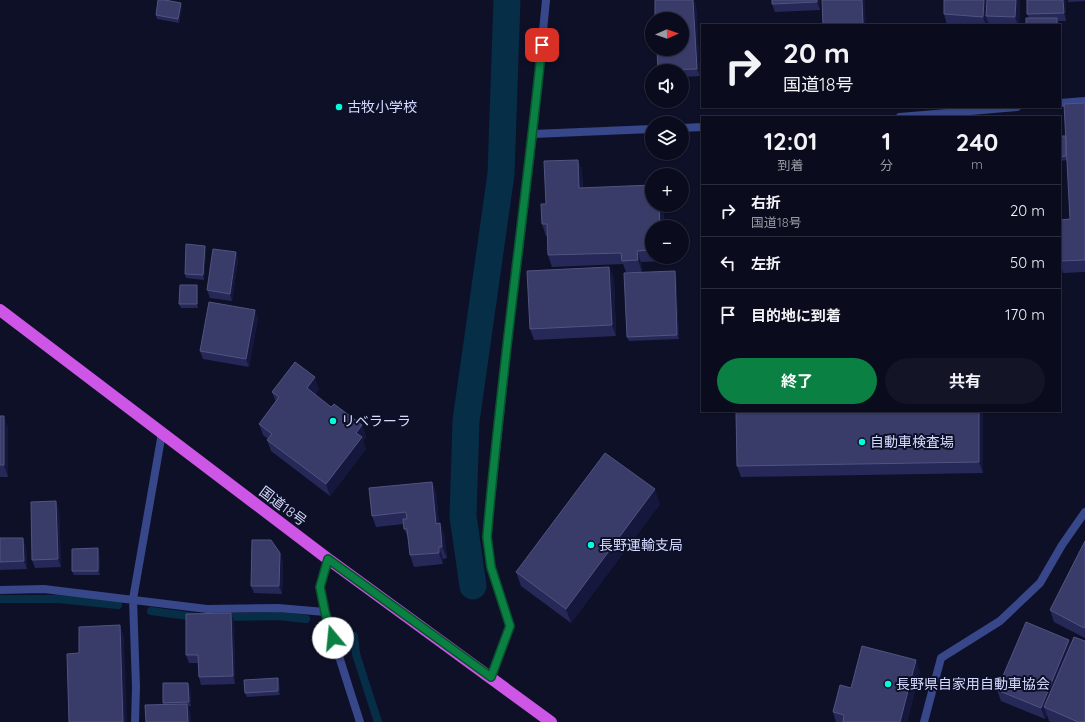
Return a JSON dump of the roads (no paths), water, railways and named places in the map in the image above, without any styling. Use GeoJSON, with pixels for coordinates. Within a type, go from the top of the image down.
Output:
{"type":"FeatureCollection","features":[{"type":"Feature","properties":{"kind":"highway","name":"国道18号"},"geometry":{"type":"LineString","coordinates":[[0,310],[328,559],[551,722]]}},
{"type":"Feature","properties":{"kind":"street"},"geometry":{"type":"LineString","coordinates":[[491,677],[510,626],[491,567],[487,537],[508,339],[533,134],[546,0]]}},
{"type":"Feature","properties":{"kind":"street"},"geometry":{"type":"LineString","coordinates":[[1061,103],[1085,101]]}},
{"type":"Feature","properties":{"kind":"street"},"geometry":{"type":"LineString","coordinates":[[912,116],[1005,108]]}},
{"type":"Feature","properties":{"kind":"street"},"geometry":{"type":"LineString","coordinates":[[689,128],[701,127]]}},
{"type":"Feature","properties":{"kind":"street"},"geometry":{"type":"LineString","coordinates":[[533,134],[645,129]]}},
{"type":"Feature","properties":{"kind":"street"},"geometry":{"type":"LineString","coordinates":[[135,722],[136,687],[133,599],[162,433]]}},
{"type":"Feature","properties":{"kind":"street"},"geometry":{"type":"LineString","coordinates":[[924,722],[941,658],[1000,621],[1040,583],[1062,545],[1085,512]]}},
{"type":"Feature","properties":{"kind":"street"},"geometry":{"type":"LineString","coordinates":[[328,559],[320,587],[325,612],[360,722]]}},
{"type":"Feature","properties":{"kind":"street"},"geometry":{"type":"LineString","coordinates":[[0,590],[44,589],[207,609],[278,608],[325,612]]}},
{"type":"Feature","properties":{"kind":"waterway"},"geometry":{"type":"LineString","coordinates":[[473,586],[463,516],[466,421],[501,174],[507,0]]}},
{"type":"Feature","properties":{"kind":"waterway"},"geometry":{"type":"LineString","coordinates":[[0,599],[58,599],[118,605]]}},
{"type":"Feature","properties":{"kind":"waterway"},"geometry":{"type":"LineString","coordinates":[[151,611],[196,617]]}},
{"type":"Feature","properties":{"kind":"waterway"},"geometry":{"type":"LineString","coordinates":[[223,617],[279,616],[306,619]]}},
{"type":"Feature","properties":{"kind":"waterway"},"geometry":{"type":"LineString","coordinates":[[354,636],[356,654],[378,722]]}},
{"type":"Feature","properties":{"kind":"place","name":"古牧小学校"},"geometry":{"type":"Point","coordinates":[339,107]}},
{"type":"Feature","properties":{"kind":"place","name":"リベラーラ"},"geometry":{"type":"Point","coordinates":[333,421]}},
{"type":"Feature","properties":{"kind":"place","name":"自動車検査場"},"geometry":{"type":"Point","coordinates":[862,442]}},
{"type":"Feature","properties":{"kind":"place","name":"長野運輸支局"},"geometry":{"type":"Point","coordinates":[591,545]}},
{"type":"Feature","properties":{"kind":"place","name":"長野県自家用自動車協会"},"geometry":{"type":"Point","coordinates":[888,684]}}]}
